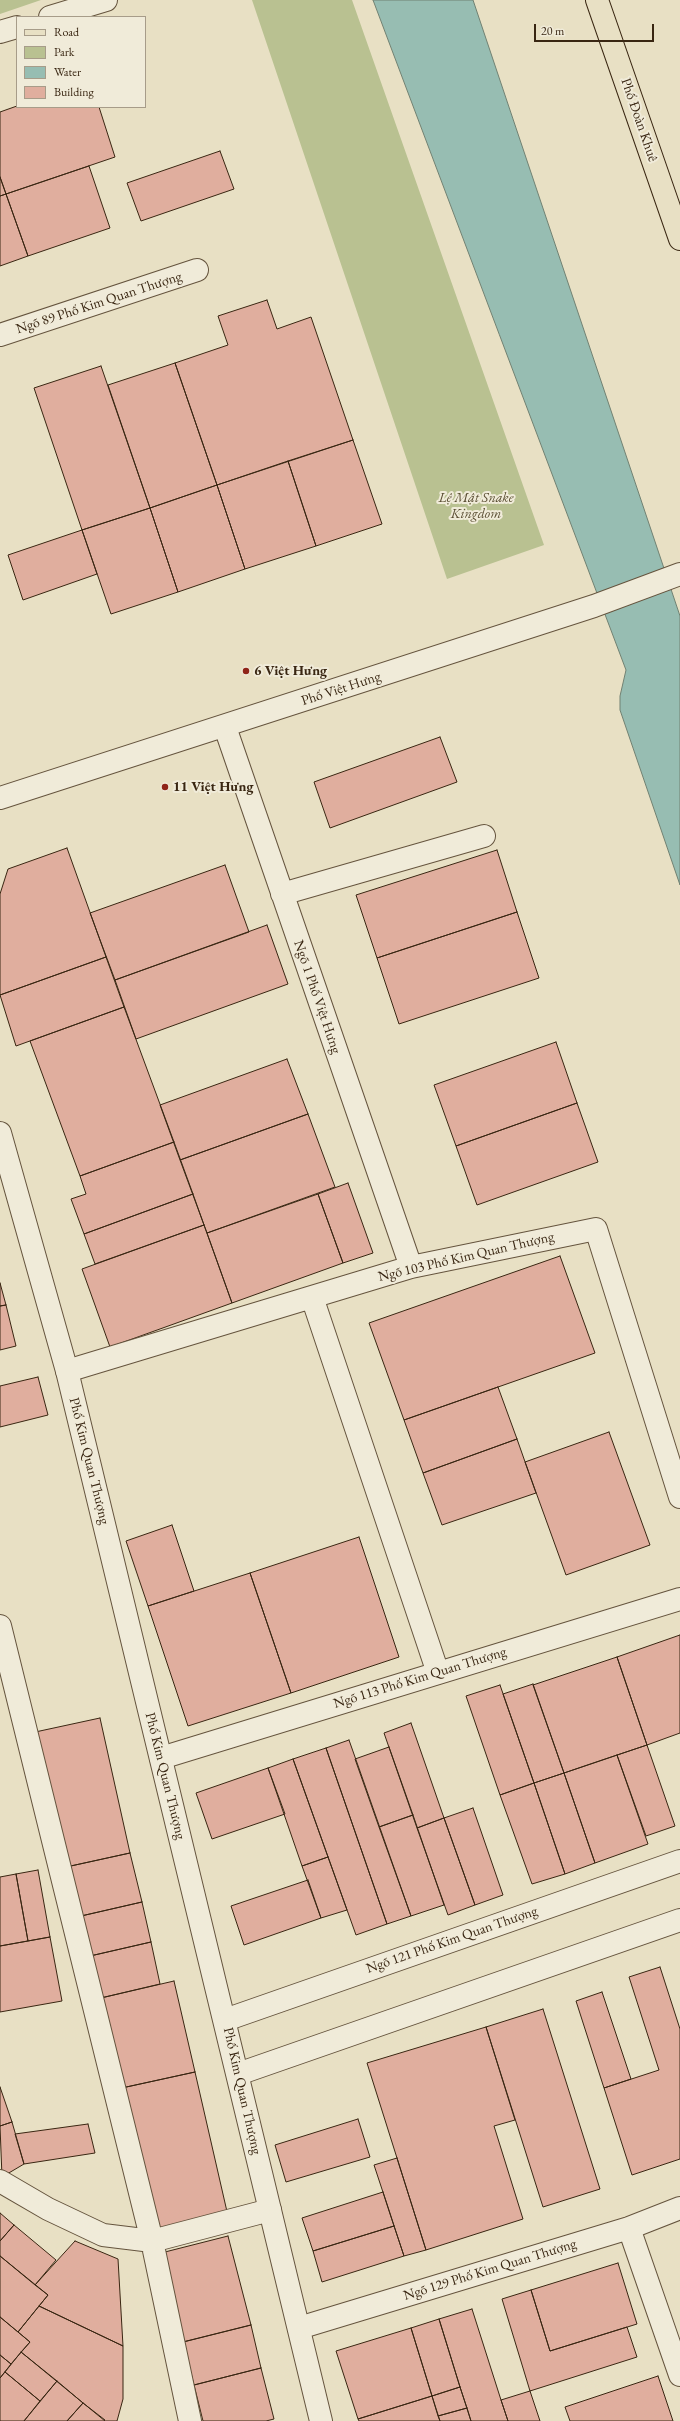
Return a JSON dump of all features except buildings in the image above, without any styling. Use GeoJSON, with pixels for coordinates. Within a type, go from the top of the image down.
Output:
{"type":"FeatureCollection","features":[{"type":"Feature","properties":{"kind":"main road","name":"Phố Đoàn Khuê"},"geometry":{"type":"LineString","coordinates":[[598,0],[680,240]]}},
{"type":"Feature","properties":{"kind":"street"},"geometry":{"type":"LineString","coordinates":[[53,16],[106,0]]}},
{"type":"Feature","properties":{"kind":"street"},"geometry":{"type":"LineString","coordinates":[[0,32],[16,27]]}},
{"type":"Feature","properties":{"kind":"street","name":"Ngõ 89 Phố Kim Quan Thượng"},"geometry":{"type":"LineString","coordinates":[[0,335],[197,270]]}},
{"type":"Feature","properties":{"kind":"street","name":"Phố Việt Hưng"},"geometry":{"type":"LineString","coordinates":[[0,798],[225,727],[594,606],[680,574]]}},
{"type":"Feature","properties":{"kind":"street","name":"Ngõ 1 Phố Việt Hưng"},"geometry":{"type":"LineString","coordinates":[[225,727],[411,1267]]}},
{"type":"Feature","properties":{"kind":"street"},"geometry":{"type":"LineString","coordinates":[[282,894],[484,836]]}},
{"type":"Feature","properties":{"kind":"street","name":"Phố Kim Quan Thượng"},"geometry":{"type":"LineString","coordinates":[[0,1133],[67,1371],[321,2421]]}},
{"type":"Feature","properties":{"kind":"street","name":"Ngõ 103 Phố Kim Quan Thượng"},"geometry":{"type":"LineString","coordinates":[[67,1371],[411,1267],[596,1229],[680,1497]]}},
{"type":"Feature","properties":{"kind":"street"},"geometry":{"type":"LineString","coordinates":[[312,1297],[438,1673]]}},
{"type":"Feature","properties":{"kind":"street","name":"Ngõ 113 Phố Kim Quan Thượng"},"geometry":{"type":"LineString","coordinates":[[161,1758],[680,1599]]}},
{"type":"Feature","properties":{"kind":"street"},"geometry":{"type":"LineString","coordinates":[[0,1626],[152,2241],[190,2421]]}},
{"type":"Feature","properties":{"kind":"street","name":"Ngõ 121 Phố Kim Quan Thượng"},"geometry":{"type":"LineString","coordinates":[[225,2020],[680,1861]]}},
{"type":"Feature","properties":{"kind":"street"},"geometry":{"type":"LineString","coordinates":[[238,2074],[680,1920]]}},
{"type":"Feature","properties":{"kind":"street"},"geometry":{"type":"LineString","coordinates":[[0,2182],[48,2209],[103,2236],[152,2241],[270,2210]]}},
{"type":"Feature","properties":{"kind":"street","name":"Ngõ 129 Phố Kim Quan Thượng"},"geometry":{"type":"LineString","coordinates":[[299,2328],[629,2228],[680,2208]]}},
{"type":"Feature","properties":{"kind":"street"},"geometry":{"type":"LineString","coordinates":[[629,2228],[680,2375]]}},
{"type":"Feature","properties":{"kind":"green space"},"geometry":{"type":"Polygon","coordinates":[[[0,0],[41,0],[0,14],[0,0]]]}},
{"type":"Feature","properties":{"kind":"green space","name":"Lệ Mật Snake Kingdom"},"geometry":{"type":"Polygon","coordinates":[[[252,0],[352,0],[544,545],[447,579],[252,0]]]}},
{"type":"Feature","properties":{"kind":"water"},"geometry":{"type":"Polygon","coordinates":[[[373,0],[473,0],[680,616],[680,885],[620,710],[620,696],[626,670],[373,0]]]}},
{"type":"Feature","properties":{"kind":"place","name":"6 Việt Hưng"},"geometry":{"type":"Point","coordinates":[246,671]}},
{"type":"Feature","properties":{"kind":"place","name":"11 Việt Hưng"},"geometry":{"type":"Point","coordinates":[165,787]}}]}
